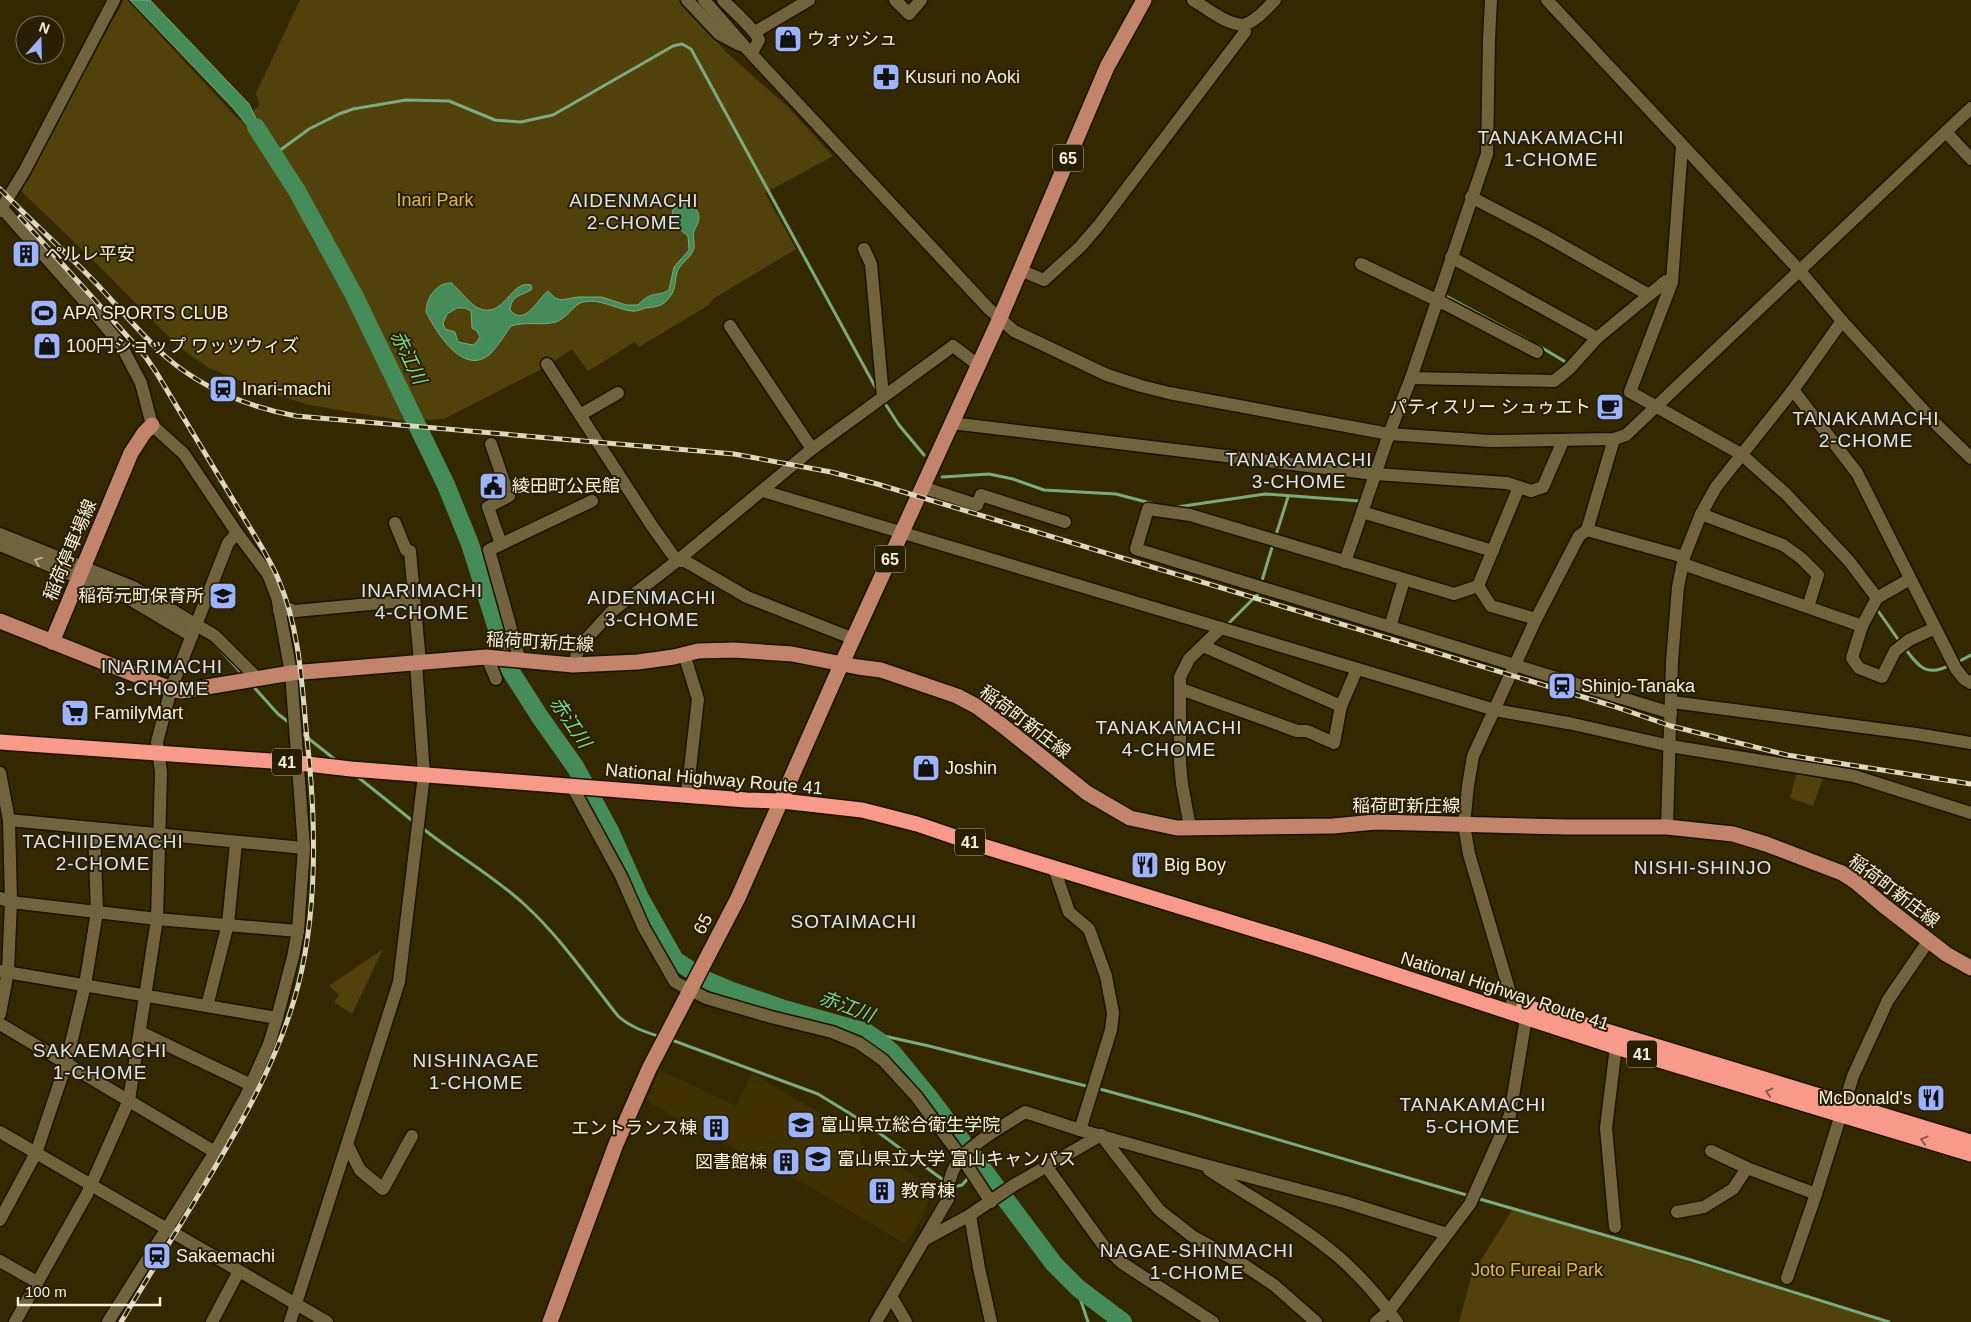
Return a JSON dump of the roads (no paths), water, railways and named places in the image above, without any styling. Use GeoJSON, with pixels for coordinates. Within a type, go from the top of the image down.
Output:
{"type":"FeatureCollection","features":[{"type":"Feature","properties":{"kind":"highway","name":"National Highway Route 41"},"geometry":{"type":"LineString","coordinates":[[0,742],[299,763],[572,786],[782,801],[862,810],[917,824],[1315,948],[1525,1017],[1617,1041],[1843,1109],[1971,1142]]}},
{"type":"Feature","properties":{"kind":"highway","name":"National Highway Route 41"},"geometry":{"type":"LineString","coordinates":[[1315,948],[1513,1003],[1617,1041]]}},
{"type":"Feature","properties":{"kind":"highway","name":"National Highway Route 41"},"geometry":{"type":"LineString","coordinates":[[1843,1109],[1971,1154]]}},
{"type":"Feature","properties":{"kind":"main road","name":"65"},"geometry":{"type":"LineString","coordinates":[[550,1322],[616,1144],[649,1069],[738,898],[842,664],[1000,318],[1107,67],[1144,0]]}},
{"type":"Feature","properties":{"kind":"main road","name":"稲荷停車場線"},"geometry":{"type":"LineString","coordinates":[[52,642],[131,453],[144,433],[152,425]]}},
{"type":"Feature","properties":{"kind":"main road"},"geometry":{"type":"LineString","coordinates":[[0,621],[52,642]]}},
{"type":"Feature","properties":{"kind":"main road","name":"稲荷町新庄線"},"geometry":{"type":"LineString","coordinates":[[52,642],[171,689],[182,691],[291,673],[487,657],[574,665],[638,662],[698,651],[734,650],[792,654],[881,670],[957,696],[976,706],[1003,726],[1087,793],[1130,818],[1177,828],[1334,826],[1376,822],[1667,827],[1733,834],[1766,844],[1834,870],[1856,882],[1946,954],[1971,968]]}},
{"type":"Feature","properties":{"kind":"street"},"geometry":{"type":"LineString","coordinates":[[108,1322],[214,1152],[250,1085],[269,1044],[293,957],[298,931],[304,848],[291,673],[276,597],[268,574],[237,533],[184,454],[152,425],[142,383],[121,346],[80,296],[1,208],[25,170],[114,0]]}},
{"type":"Feature","properties":{"kind":"street"},"geometry":{"type":"LineString","coordinates":[[687,0],[718,34],[749,51]]}},
{"type":"Feature","properties":{"kind":"street"},"geometry":{"type":"LineString","coordinates":[[704,0],[988,308],[1014,332],[1107,375],[1141,386],[1389,434],[1490,441],[1614,439],[1626,435],[1971,108]]}},
{"type":"Feature","properties":{"kind":"street"},"geometry":{"type":"LineString","coordinates":[[723,0],[742,21],[756,32],[759,40],[749,51]]}},
{"type":"Feature","properties":{"kind":"street"},"geometry":{"type":"LineString","coordinates":[[756,32],[807,0]]}},
{"type":"Feature","properties":{"kind":"street"},"geometry":{"type":"LineString","coordinates":[[895,0],[909,14],[920,0]]}},
{"type":"Feature","properties":{"kind":"street"},"geometry":{"type":"LineString","coordinates":[[1193,0],[1228,21],[1244,25],[1252,22],[1275,0]]}},
{"type":"Feature","properties":{"kind":"street"},"geometry":{"type":"LineString","coordinates":[[1345,562],[1389,434],[1411,378],[1487,154],[1488,39],[1491,0]]}},
{"type":"Feature","properties":{"kind":"street"},"geometry":{"type":"LineString","coordinates":[[1546,0],[1800,272],[1842,321],[1935,422],[1971,458]]}},
{"type":"Feature","properties":{"kind":"street"},"geometry":{"type":"LineString","coordinates":[[1020,270],[1044,280],[1080,246],[1218,69],[1245,32],[1244,25]]}},
{"type":"Feature","properties":{"kind":"street"},"geometry":{"type":"LineString","coordinates":[[1946,132],[1971,159]]}},
{"type":"Feature","properties":{"kind":"street"},"geometry":{"type":"LineString","coordinates":[[1682,146],[1672,281],[1630,392],[1741,454],[1786,494],[1849,561],[1877,598]]}},
{"type":"Feature","properties":{"kind":"street"},"geometry":{"type":"LineString","coordinates":[[1472,197],[1542,234],[1649,295]]}},
{"type":"Feature","properties":{"kind":"street"},"geometry":{"type":"LineString","coordinates":[[864,248],[871,264],[883,397]]}},
{"type":"Feature","properties":{"kind":"street"},"geometry":{"type":"LineString","coordinates":[[1451,257],[1597,338]]}},
{"type":"Feature","properties":{"kind":"street"},"geometry":{"type":"LineString","coordinates":[[1361,264],[1437,300],[1537,352]]}},
{"type":"Feature","properties":{"kind":"street"},"geometry":{"type":"LineString","coordinates":[[1411,378],[1554,381],[1569,369],[1597,338],[1666,282],[1672,281]]}},
{"type":"Feature","properties":{"kind":"street"},"geometry":{"type":"LineString","coordinates":[[1667,827],[1674,623],[1678,587],[1684,560],[1701,514],[1716,487],[1794,390],[1842,321]]}},
{"type":"Feature","properties":{"kind":"street"},"geometry":{"type":"LineString","coordinates":[[730,326],[812,449]]}},
{"type":"Feature","properties":{"kind":"street"},"geometry":{"type":"LineString","coordinates":[[574,665],[580,646],[611,612],[677,561],[812,449],[952,346],[978,365]]}},
{"type":"Feature","properties":{"kind":"street"},"geometry":{"type":"LineString","coordinates":[[547,364],[652,526],[677,561]]}},
{"type":"Feature","properties":{"kind":"street"},"geometry":{"type":"LineString","coordinates":[[1794,390],[1857,473],[1956,669],[1964,679],[1971,683]]}},
{"type":"Feature","properties":{"kind":"street"},"geometry":{"type":"LineString","coordinates":[[580,415],[618,393]]}},
{"type":"Feature","properties":{"kind":"street"},"geometry":{"type":"LineString","coordinates":[[952,423],[1375,474],[1507,483],[1531,491],[1543,487],[1563,441]]}},
{"type":"Feature","properties":{"kind":"street"},"geometry":{"type":"LineString","coordinates":[[1376,1322],[1389,1311],[1470,1204],[1510,1115],[1525,1017],[1513,1003],[1469,854],[1464,825],[1468,786],[1473,756],[1536,619],[1579,536],[1586,530],[1614,439]]}},
{"type":"Feature","properties":{"kind":"street"},"geometry":{"type":"LineString","coordinates":[[491,444],[509,496],[488,507],[501,544]]}},
{"type":"Feature","properties":{"kind":"street"},"geometry":{"type":"LineString","coordinates":[[922,487],[977,505],[981,494],[1065,522]]}},
{"type":"Feature","properties":{"kind":"street"},"geometry":{"type":"LineString","coordinates":[[1519,487],[1478,586],[1454,594],[1190,515],[1148,509],[1136,549],[1515,665],[1671,708],[1907,733],[1971,743]]}},
{"type":"Feature","properties":{"kind":"street"},"geometry":{"type":"LineString","coordinates":[[763,491],[1495,710],[1573,724],[1670,746],[1854,776],[1950,808],[1971,813]]}},
{"type":"Feature","properties":{"kind":"street"},"geometry":{"type":"LineString","coordinates":[[520,661],[489,550],[592,501]]}},
{"type":"Feature","properties":{"kind":"street"},"geometry":{"type":"LineString","coordinates":[[1362,512],[1493,551]]}},
{"type":"Feature","properties":{"kind":"street"},"geometry":{"type":"LineString","coordinates":[[1701,514],[1783,545],[1801,558],[1818,574],[1808,607]]}},
{"type":"Feature","properties":{"kind":"street"},"geometry":{"type":"LineString","coordinates":[[290,1322],[399,982],[424,774],[410,551],[406,550],[395,523]]}},
{"type":"Feature","properties":{"kind":"street"},"geometry":{"type":"LineString","coordinates":[[1586,530],[1684,560],[1862,626]]}},
{"type":"Feature","properties":{"kind":"street"},"geometry":{"type":"LineString","coordinates":[[15,1322],[90,1184],[129,1100],[157,918],[161,772],[157,742],[171,689],[228,543],[237,533]]}},
{"type":"Feature","properties":{"kind":"street"},"geometry":{"type":"LineString","coordinates":[[0,534],[80,572]]}},
{"type":"Feature","properties":{"kind":"street"},"geometry":{"type":"LineString","coordinates":[[0,545],[80,572],[133,587],[194,630],[215,636],[258,679]]}},
{"type":"Feature","properties":{"kind":"street"},"geometry":{"type":"LineString","coordinates":[[677,561],[685,561],[747,597],[854,639]]}},
{"type":"Feature","properties":{"kind":"street"},"geometry":{"type":"LineString","coordinates":[[1910,579],[1877,598],[1862,626],[1852,658],[1859,668],[1882,677],[1895,651],[1909,640],[1935,628]]}},
{"type":"Feature","properties":{"kind":"street"},"geometry":{"type":"LineString","coordinates":[[1390,627],[1404,580]]}},
{"type":"Feature","properties":{"kind":"street"},"geometry":{"type":"LineString","coordinates":[[1478,586],[1491,606],[1536,619]]}},
{"type":"Feature","properties":{"kind":"street"},"geometry":{"type":"LineString","coordinates":[[279,611],[414,600]]}},
{"type":"Feature","properties":{"kind":"street"},"geometry":{"type":"LineString","coordinates":[[1190,827],[1180,763],[1180,678],[1188,660],[1221,628]]}},
{"type":"Feature","properties":{"kind":"street"},"geometry":{"type":"LineString","coordinates":[[1203,646],[1341,706]]}},
{"type":"Feature","properties":{"kind":"street"},"geometry":{"type":"LineString","coordinates":[[684,654],[698,699],[687,795]]}},
{"type":"Feature","properties":{"kind":"street"},"geometry":{"type":"LineString","coordinates":[[487,657],[496,679]]}},
{"type":"Feature","properties":{"kind":"street"},"geometry":{"type":"LineString","coordinates":[[1180,689],[1297,731],[1308,732],[1334,743],[1341,706],[1357,669]]}},
{"type":"Feature","properties":{"kind":"street"},"geometry":{"type":"LineString","coordinates":[[0,773],[9,820],[4,971],[0,1014]]}},
{"type":"Feature","properties":{"kind":"street"},"geometry":{"type":"LineString","coordinates":[[572,786],[621,876],[644,928],[675,982],[690,988],[706,998],[832,1032],[859,1043],[883,1060],[904,1081],[962,1158],[991,1202]]}},
{"type":"Feature","properties":{"kind":"street"},"geometry":{"type":"LineString","coordinates":[[9,820],[304,848]]}},
{"type":"Feature","properties":{"kind":"street"},"geometry":{"type":"LineString","coordinates":[[0,1220],[36,1153],[66,1064],[85,985],[97,912],[94,829]]}},
{"type":"Feature","properties":{"kind":"street"},"geometry":{"type":"LineString","coordinates":[[207,1006],[228,924],[236,842]]}},
{"type":"Feature","properties":{"kind":"street"},"geometry":{"type":"LineString","coordinates":[[1054,868],[1069,912],[1089,928],[1106,976],[1113,1013],[1111,1030],[1080,1130]]}},
{"type":"Feature","properties":{"kind":"street"},"geometry":{"type":"LineString","coordinates":[[6,900],[97,912],[298,931]]}},
{"type":"Feature","properties":{"kind":"street"},"geometry":{"type":"LineString","coordinates":[[1787,1278],[1853,1076],[1888,1000],[1929,940]]}},
{"type":"Feature","properties":{"kind":"street"},"geometry":{"type":"LineString","coordinates":[[4,971],[41,979],[277,1018]]}},
{"type":"Feature","properties":{"kind":"street"},"geometry":{"type":"LineString","coordinates":[[0,1024],[214,1152]]}},
{"type":"Feature","properties":{"kind":"street"},"geometry":{"type":"LineString","coordinates":[[140,1032],[250,1085]]}},
{"type":"Feature","properties":{"kind":"street"},"geometry":{"type":"LineString","coordinates":[[1615,1227],[1606,1128],[1617,1041]]}},
{"type":"Feature","properties":{"kind":"street"},"geometry":{"type":"LineString","coordinates":[[876,1322],[948,1199],[950,1178],[956,1165],[986,1137],[1025,1112],[1080,1130],[1345,1202],[1447,1234]]}},
{"type":"Feature","properties":{"kind":"street"},"geometry":{"type":"LineString","coordinates":[[0,1132],[327,1322]]}},
{"type":"Feature","properties":{"kind":"street"},"geometry":{"type":"LineString","coordinates":[[924,1240],[970,1215],[1014,1185],[1101,1135]]}},
{"type":"Feature","properties":{"kind":"street"},"geometry":{"type":"LineString","coordinates":[[1101,1135],[1159,1210],[1192,1236],[1244,1265],[1274,1286],[1316,1322]]}},
{"type":"Feature","properties":{"kind":"street"},"geometry":{"type":"LineString","coordinates":[[346,1144],[360,1170],[383,1189],[412,1136]]}},
{"type":"Feature","properties":{"kind":"street"},"geometry":{"type":"LineString","coordinates":[[1711,1151],[1746,1168],[1816,1194]]}},
{"type":"Feature","properties":{"kind":"street"},"geometry":{"type":"LineString","coordinates":[[1201,1164],[1313,1237],[1342,1260],[1397,1322]]}},
{"type":"Feature","properties":{"kind":"street"},"geometry":{"type":"LineString","coordinates":[[1046,1166],[1103,1245],[1122,1263],[1212,1322]]}},
{"type":"Feature","properties":{"kind":"street"},"geometry":{"type":"LineString","coordinates":[[1677,1212],[1704,1207],[1733,1189],[1746,1168]]}},
{"type":"Feature","properties":{"kind":"street"},"geometry":{"type":"LineString","coordinates":[[970,1215],[979,1268],[992,1322]]}},
{"type":"Feature","properties":{"kind":"street"},"geometry":{"type":"LineString","coordinates":[[0,1261],[37,1282]]}},
{"type":"Feature","properties":{"kind":"street"},"geometry":{"type":"LineString","coordinates":[[212,1322],[239,1271]]}},
{"type":"Feature","properties":{"kind":"street"},"geometry":{"type":"LineString","coordinates":[[891,1296],[906,1322]]}},
{"type":"Feature","properties":{"kind":"waterway"},"geometry":{"type":"LineString","coordinates":[[275,154],[309,129],[339,114],[353,109],[406,100],[449,101],[495,120],[521,122],[553,115],[673,46],[682,44],[691,49],[878,392]]}},
{"type":"Feature","properties":{"kind":"waterway","name":"赤江川"},"geometry":{"type":"LineString","coordinates":[[256,127],[297,191],[354,295],[446,485],[470,544],[510,670],[576,768],[610,831],[640,898],[675,960],[706,980],[732,991],[784,1009],[866,1032],[879,1041],[892,1052],[929,1097],[1054,1264],[1078,1288],[1123,1322]]}},
{"type":"Feature","properties":{"kind":"waterway"},"geometry":{"type":"LineString","coordinates":[[1443,297],[1444,295],[1531,342]]}},
{"type":"Feature","properties":{"kind":"waterway"},"geometry":{"type":"LineString","coordinates":[[1539,346],[1564,361]]}},
{"type":"Feature","properties":{"kind":"waterway"},"geometry":{"type":"LineString","coordinates":[[884,402],[899,425],[924,455]]}},
{"type":"Feature","properties":{"kind":"waterway"},"geometry":{"type":"LineString","coordinates":[[942,477],[989,474],[1013,479],[1044,490],[1116,494],[1154,504]]}},
{"type":"Feature","properties":{"kind":"waterway"},"geometry":{"type":"LineString","coordinates":[[1177,507],[1265,494],[1360,501]]}},
{"type":"Feature","properties":{"kind":"waterway"},"geometry":{"type":"LineString","coordinates":[[1275,538],[1288,497]]}},
{"type":"Feature","properties":{"kind":"waterway"},"geometry":{"type":"LineString","coordinates":[[1261,584],[1273,544]]}},
{"type":"Feature","properties":{"kind":"waterway"},"geometry":{"type":"LineString","coordinates":[[1227,625],[1258,594],[1259,590]]}},
{"type":"Feature","properties":{"kind":"waterway"},"geometry":{"type":"LineString","coordinates":[[1876,608],[1900,642]]}},
{"type":"Feature","properties":{"kind":"waterway"},"geometry":{"type":"LineString","coordinates":[[214,643],[244,676]]}},
{"type":"Feature","properties":{"kind":"waterway"},"geometry":{"type":"LineString","coordinates":[[1904,647],[1923,668],[1935,670],[1950,665]]}},
{"type":"Feature","properties":{"kind":"waterway"},"geometry":{"type":"LineString","coordinates":[[1956,663],[1971,655]]}},
{"type":"Feature","properties":{"kind":"waterway"},"geometry":{"type":"LineString","coordinates":[[251,684],[278,714],[291,724]]}},
{"type":"Feature","properties":{"kind":"waterway"},"geometry":{"type":"LineString","coordinates":[[299,731],[337,761]]}},
{"type":"Feature","properties":{"kind":"waterway"},"geometry":{"type":"LineString","coordinates":[[354,774],[414,822]]}},
{"type":"Feature","properties":{"kind":"waterway"},"geometry":{"type":"LineString","coordinates":[[421,827],[500,884],[538,917],[562,944],[618,1016],[633,1026],[661,1037]]}},
{"type":"Feature","properties":{"kind":"waterway"},"geometry":{"type":"LineString","coordinates":[[866,1032],[1090,1087]]}},
{"type":"Feature","properties":{"kind":"waterway"},"geometry":{"type":"LineString","coordinates":[[669,1039],[818,1094],[867,1124],[946,1182]]}},
{"type":"Feature","properties":{"kind":"waterway"},"geometry":{"type":"LineString","coordinates":[[1096,1088],[1470,1196]]}},
{"type":"Feature","properties":{"kind":"waterway","name":"赤江川"},"geometry":{"type":"LineString","coordinates":[[974,1172],[980,1167]]}},
{"type":"Feature","properties":{"kind":"waterway"},"geometry":{"type":"LineString","coordinates":[[953,1187],[962,1185],[970,1176]]}},
{"type":"Feature","properties":{"kind":"waterway"},"geometry":{"type":"LineString","coordinates":[[1476,1198],[1691,1260],[1889,1322]]}},
{"type":"Feature","properties":{"kind":"waterway"},"geometry":{"type":"LineString","coordinates":[[1078,1288],[1088,1322]]}},
{"type":"Feature","properties":{"kind":"railway"},"geometry":{"type":"LineString","coordinates":[[0,189],[87,274],[166,357],[195,378],[244,402],[296,416],[734,454],[831,472],[877,484],[1613,706],[1671,726],[1787,755],[1971,784]]}},
{"type":"Feature","properties":{"kind":"railway"},"geometry":{"type":"LineString","coordinates":[[20,217],[145,356],[274,569],[292,619],[296,639],[310,769],[313,832],[312,895],[304,956],[290,1013],[259,1088],[233,1137],[121,1322]]}},
{"type":"Feature","properties":{"kind":"place","name":"ウォッシュ"},"geometry":{"type":"Point","coordinates":[788,39]}},
{"type":"Feature","properties":{"kind":"place","name":"Kusuri no Aoki"},"geometry":{"type":"Point","coordinates":[886,77]}},
{"type":"Feature","properties":{"kind":"place","name":"ペルレ平安"},"geometry":{"type":"Point","coordinates":[26,254]}},
{"type":"Feature","properties":{"kind":"place","name":"APA SPORTS CLUB"},"geometry":{"type":"Point","coordinates":[44,313]}},
{"type":"Feature","properties":{"kind":"place","name":"100円ショップ ワッツウィズ"},"geometry":{"type":"Point","coordinates":[47,346]}},
{"type":"Feature","properties":{"kind":"place","name":"Inari-machi"},"geometry":{"type":"Point","coordinates":[223,389]}},
{"type":"Feature","properties":{"kind":"place","name":"パティスリー シュゥエト"},"geometry":{"type":"Point","coordinates":[1610,407]}},
{"type":"Feature","properties":{"kind":"place","name":"綾田町公民館"},"geometry":{"type":"Point","coordinates":[493,486]}},
{"type":"Feature","properties":{"kind":"place","name":"稲荷元町保育所"},"geometry":{"type":"Point","coordinates":[223,596]}},
{"type":"Feature","properties":{"kind":"place","name":"Shinjo-Tanaka"},"geometry":{"type":"Point","coordinates":[1562,686]}},
{"type":"Feature","properties":{"kind":"place","name":"FamilyMart"},"geometry":{"type":"Point","coordinates":[75,713]}},
{"type":"Feature","properties":{"kind":"place","name":"Joshin"},"geometry":{"type":"Point","coordinates":[926,768]}},
{"type":"Feature","properties":{"kind":"place","name":"Big Boy"},"geometry":{"type":"Point","coordinates":[1145,865]}},
{"type":"Feature","properties":{"kind":"place","name":"McDonald's"},"geometry":{"type":"Point","coordinates":[1931,1098]}},
{"type":"Feature","properties":{"kind":"place","name":"富山県立総合衛生学院"},"geometry":{"type":"Point","coordinates":[801,1125]}},
{"type":"Feature","properties":{"kind":"place","name":"エントランス棟"},"geometry":{"type":"Point","coordinates":[716,1128]}},
{"type":"Feature","properties":{"kind":"place","name":"富山県立大学 富山キャンパス"},"geometry":{"type":"Point","coordinates":[818,1159]}},
{"type":"Feature","properties":{"kind":"place","name":"図書館棟"},"geometry":{"type":"Point","coordinates":[786,1162]}},
{"type":"Feature","properties":{"kind":"place","name":"教育棟"},"geometry":{"type":"Point","coordinates":[882,1191]}},
{"type":"Feature","properties":{"kind":"place","name":"Sakaemachi"},"geometry":{"type":"Point","coordinates":[157,1256]}},
{"type":"Feature","properties":{"kind":"district","name":"TANAKAMACHI 1-CHOME"},"geometry":{"type":"Point","coordinates":[1551,148]}},
{"type":"Feature","properties":{"kind":"district","name":"AIDENMACHI 2-CHOME"},"geometry":{"type":"Point","coordinates":[634,211]}},
{"type":"Feature","properties":{"kind":"district","name":"TANAKAMACHI 2-CHOME"},"geometry":{"type":"Point","coordinates":[1866,429]}},
{"type":"Feature","properties":{"kind":"district","name":"TANAKAMACHI 3-CHOME"},"geometry":{"type":"Point","coordinates":[1299,470]}},
{"type":"Feature","properties":{"kind":"district","name":"INARIMACHI 4-CHOME"},"geometry":{"type":"Point","coordinates":[422,601]}},
{"type":"Feature","properties":{"kind":"district","name":"AIDENMACHI 3-CHOME"},"geometry":{"type":"Point","coordinates":[652,608]}},
{"type":"Feature","properties":{"kind":"district","name":"INARIMACHI 3-CHOME"},"geometry":{"type":"Point","coordinates":[162,677]}},
{"type":"Feature","properties":{"kind":"district","name":"TANAKAMACHI 4-CHOME"},"geometry":{"type":"Point","coordinates":[1169,738]}},
{"type":"Feature","properties":{"kind":"district","name":"TACHIIDEMACHI 2-CHOME"},"geometry":{"type":"Point","coordinates":[103,852]}},
{"type":"Feature","properties":{"kind":"district","name":"NISHI-SHINJO"},"geometry":{"type":"Point","coordinates":[1703,867]}},
{"type":"Feature","properties":{"kind":"district","name":"SOTAIMACHI"},"geometry":{"type":"Point","coordinates":[854,921]}},
{"type":"Feature","properties":{"kind":"district","name":"SAKAEMACHI 1-CHOME"},"geometry":{"type":"Point","coordinates":[100,1061]}},
{"type":"Feature","properties":{"kind":"district","name":"NISHINAGAE 1-CHOME"},"geometry":{"type":"Point","coordinates":[476,1071]}},
{"type":"Feature","properties":{"kind":"district","name":"TANAKAMACHI 5-CHOME"},"geometry":{"type":"Point","coordinates":[1473,1115]}},
{"type":"Feature","properties":{"kind":"district","name":"NAGAE-SHINMACHI 1-CHOME"},"geometry":{"type":"Point","coordinates":[1197,1261]}},
{"type":"Feature","properties":{"kind":"park label","name":"Inari Park"},"geometry":{"type":"Point","coordinates":[435,200]}},
{"type":"Feature","properties":{"kind":"park label","name":"Joto Fureai Park"},"geometry":{"type":"Point","coordinates":[1537,1270]}}]}
